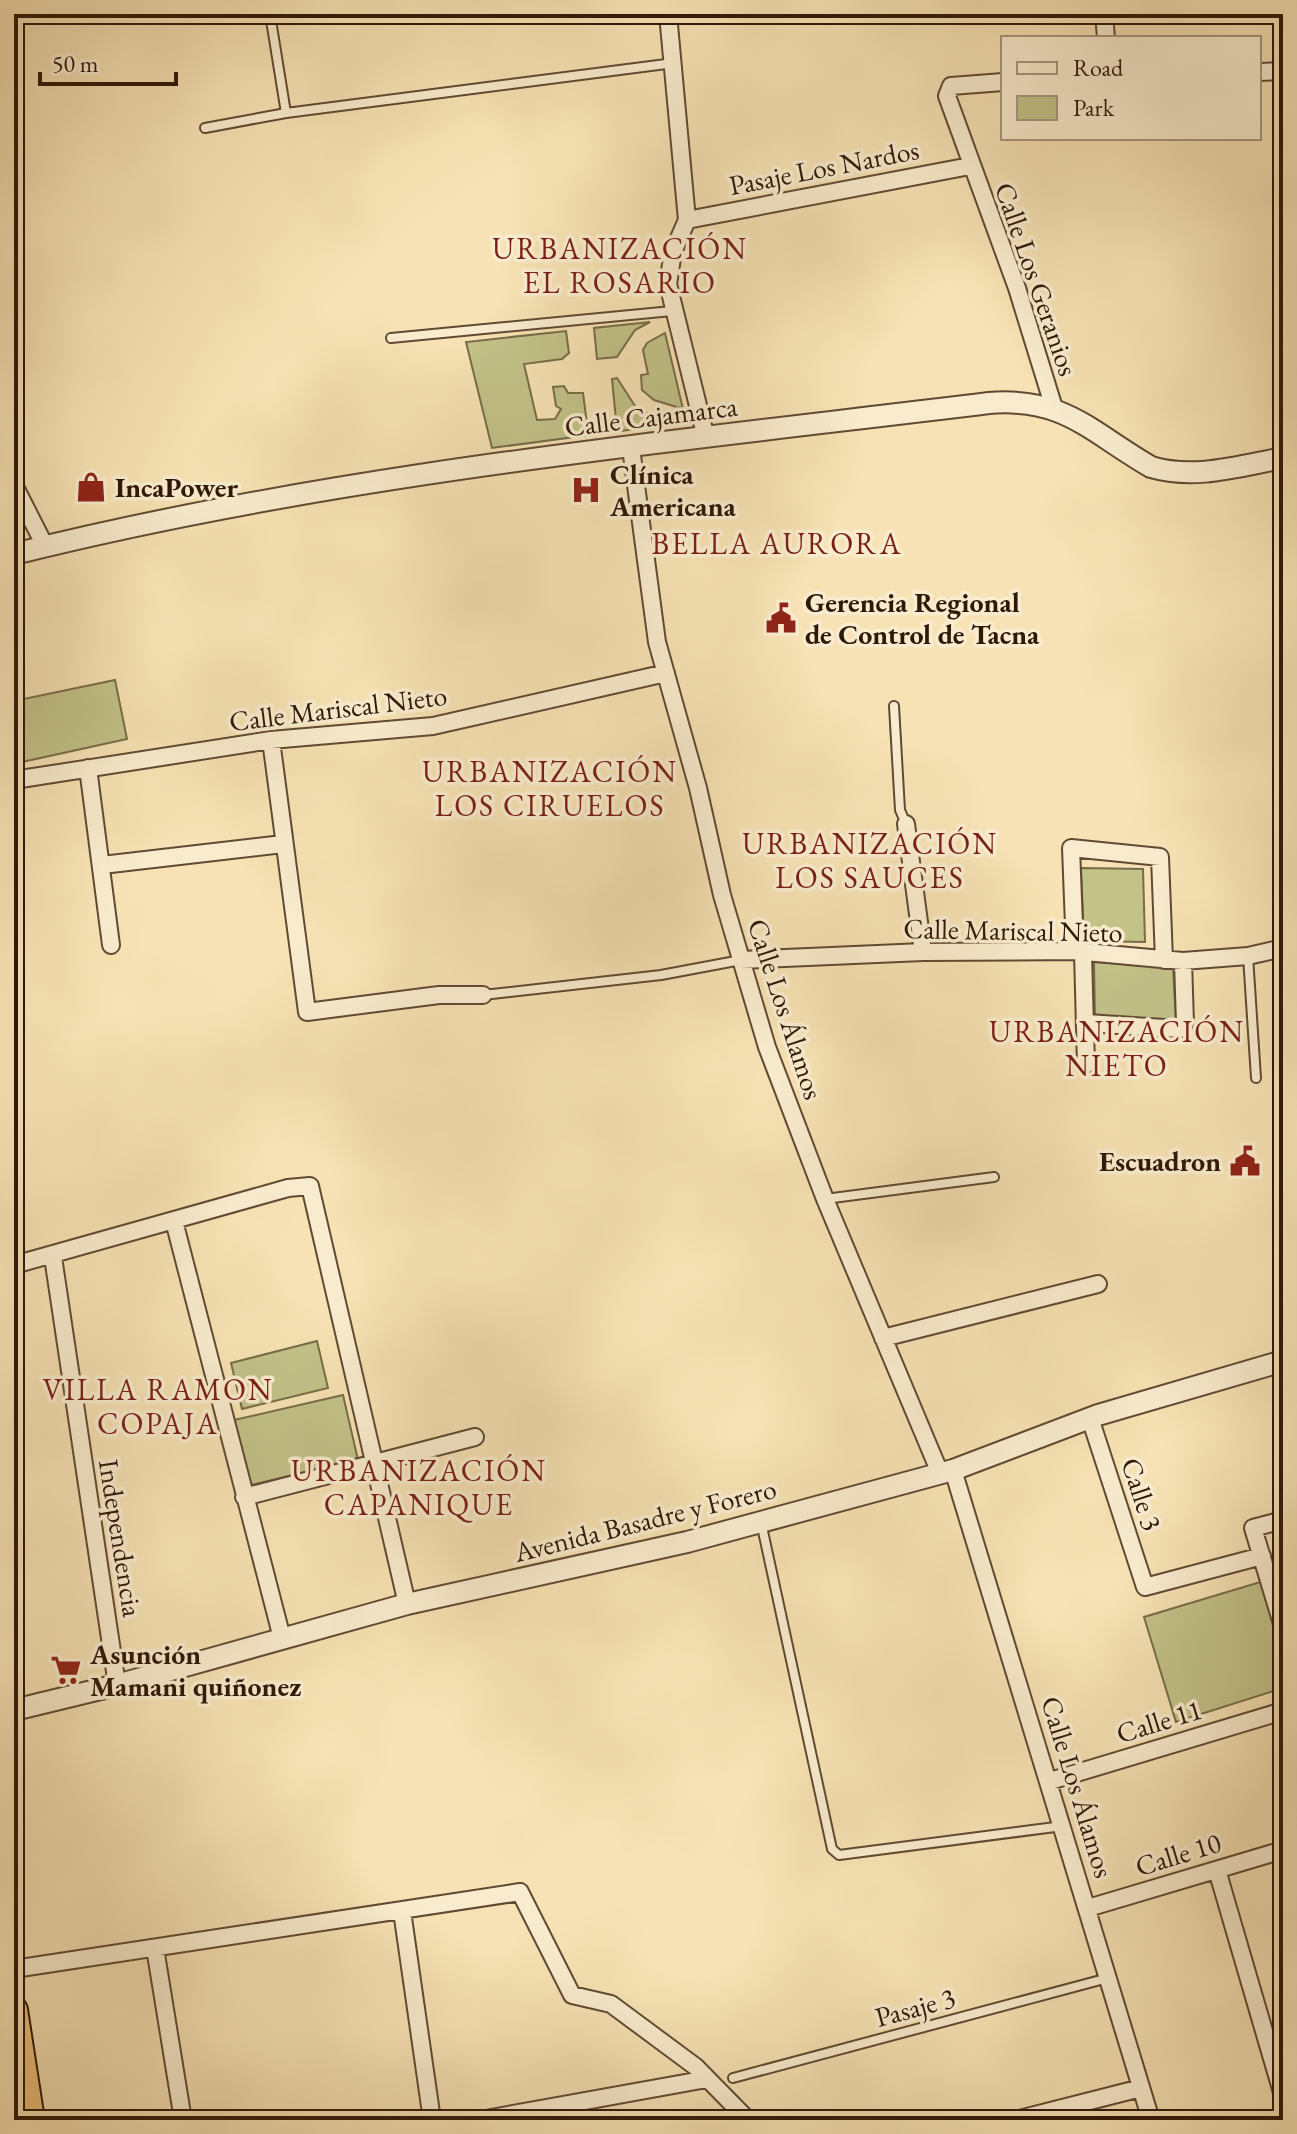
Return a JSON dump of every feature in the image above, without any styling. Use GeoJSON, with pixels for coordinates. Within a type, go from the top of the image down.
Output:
{"type":"FeatureCollection","features":[{"type":"Feature","properties":{"kind":"highway"},"geometry":{"type":"LineString","coordinates":[[15,2019],[31,2120]]}},
{"type":"Feature","properties":{"kind":"street"},"geometry":{"type":"LineString","coordinates":[[668,14],[675,63],[687,220],[669,266],[672,311],[706,438]]}},
{"type":"Feature","properties":{"kind":"street"},"geometry":{"type":"LineString","coordinates":[[1104,14],[1106,36]]}},
{"type":"Feature","properties":{"kind":"street"},"geometry":{"type":"LineString","coordinates":[[1261,72],[1283,71]]}},
{"type":"Feature","properties":{"kind":"street","name":"Calle Los Geranios"},"geometry":{"type":"LineString","coordinates":[[1001,82],[961,82],[951,86],[947,96],[1017,288],[1054,408]]}},
{"type":"Feature","properties":{"kind":"street","name":"Pasaje Los Nardos"},"geometry":{"type":"LineString","coordinates":[[687,220],[970,166]]}},
{"type":"Feature","properties":{"kind":"street","name":"Calle Cajamarca"},"geometry":{"type":"LineString","coordinates":[[14,554],[361,481],[989,403],[1031,402],[1054,408],[1151,467],[1167,472],[1201,473],[1283,458]]}},
{"type":"Feature","properties":{"kind":"street","name":"Calle Los Álamos"},"geometry":{"type":"LineString","coordinates":[[631,448],[644,565],[666,673],[741,960],[767,1047],[825,1199],[883,1338],[947,1472],[1050,1781],[1151,2120]]}},
{"type":"Feature","properties":{"kind":"street"},"geometry":{"type":"LineString","coordinates":[[14,485],[45,546]]}},
{"type":"Feature","properties":{"kind":"street","name":"Calle Mariscal Nieto"},"geometry":{"type":"LineString","coordinates":[[14,780],[271,740],[433,726],[666,673]]}},
{"type":"Feature","properties":{"kind":"street"},"geometry":{"type":"LineString","coordinates":[[271,740],[307,1012],[439,995],[483,995]]}},
{"type":"Feature","properties":{"kind":"street"},"geometry":{"type":"LineString","coordinates":[[88,768],[111,945]]}},
{"type":"Feature","properties":{"kind":"street"},"geometry":{"type":"LineString","coordinates":[[906,824],[923,952]]}},
{"type":"Feature","properties":{"kind":"street"},"geometry":{"type":"LineString","coordinates":[[102,865],[283,844]]}},
{"type":"Feature","properties":{"kind":"street"},"geometry":{"type":"LineString","coordinates":[[1086,1065],[1087,1023],[1082,1017],[1071,848],[1160,857],[1164,960]]}},
{"type":"Feature","properties":{"kind":"street","name":"Calle Mariscal Nieto"},"geometry":{"type":"LineString","coordinates":[[741,960],[923,952],[1079,952],[1183,961],[1248,956],[1283,948]]}},
{"type":"Feature","properties":{"kind":"street"},"geometry":{"type":"LineString","coordinates":[[1087,1023],[1180,1029],[1185,1023],[1183,961]]}},
{"type":"Feature","properties":{"kind":"street"},"geometry":{"type":"LineString","coordinates":[[14,1265],[53,1257],[288,1188],[310,1186],[407,1604]]}},
{"type":"Feature","properties":{"kind":"street"},"geometry":{"type":"LineString","coordinates":[[174,1221],[282,1638]]}},
{"type":"Feature","properties":{"kind":"street","name":"Independencia"},"geometry":{"type":"LineString","coordinates":[[53,1257],[117,1685]]}},
{"type":"Feature","properties":{"kind":"street"},"geometry":{"type":"LineString","coordinates":[[883,1338],[1098,1284]]}},
{"type":"Feature","properties":{"kind":"street","name":"Avenida Basadre y Forero"},"geometry":{"type":"LineString","coordinates":[[14,1710],[117,1685],[407,1604],[761,1522],[947,1472],[1090,1418],[1283,1361]]}},
{"type":"Feature","properties":{"kind":"street","name":"Calle 3"},"geometry":{"type":"LineString","coordinates":[[1090,1418],[1145,1587],[1262,1556]]}},
{"type":"Feature","properties":{"kind":"street"},"geometry":{"type":"LineString","coordinates":[[244,1497],[475,1437]]}},
{"type":"Feature","properties":{"kind":"street"},"geometry":{"type":"LineString","coordinates":[[1283,1520],[1253,1528],[1283,1627]]}},
{"type":"Feature","properties":{"kind":"street","name":"Calle 11"},"geometry":{"type":"LineString","coordinates":[[1050,1781],[1283,1711]]}},
{"type":"Feature","properties":{"kind":"street","name":"Calle 10"},"geometry":{"type":"LineString","coordinates":[[1088,1908],[1283,1850]]}},
{"type":"Feature","properties":{"kind":"street"},"geometry":{"type":"LineString","coordinates":[[1217,1870],[1283,2096]]}},
{"type":"Feature","properties":{"kind":"street"},"geometry":{"type":"LineString","coordinates":[[14,1969],[520,1892],[572,1995],[611,2004],[707,2079],[748,2120]]}},
{"type":"Feature","properties":{"kind":"street"},"geometry":{"type":"LineString","coordinates":[[402,1911],[432,2120]]}},
{"type":"Feature","properties":{"kind":"street"},"geometry":{"type":"LineString","coordinates":[[155,1948],[183,2120]]}},
{"type":"Feature","properties":{"kind":"street"},"geometry":{"type":"LineString","coordinates":[[480,2120],[707,2079]]}},
{"type":"Feature","properties":{"kind":"street"},"geometry":{"type":"LineString","coordinates":[[1015,2120],[1141,2088]]}},
{"type":"Feature","properties":{"kind":"lane"},"geometry":{"type":"LineString","coordinates":[[270,14],[286,113]]}},
{"type":"Feature","properties":{"kind":"lane"},"geometry":{"type":"LineString","coordinates":[[205,128],[286,113],[675,63]]}},
{"type":"Feature","properties":{"kind":"lane"},"geometry":{"type":"LineString","coordinates":[[391,338],[672,311]]}},
{"type":"Feature","properties":{"kind":"lane"},"geometry":{"type":"LineString","coordinates":[[894,706],[900,810],[906,824]]}},
{"type":"Feature","properties":{"kind":"lane"},"geometry":{"type":"LineString","coordinates":[[1248,956],[1256,1078]]}},
{"type":"Feature","properties":{"kind":"lane"},"geometry":{"type":"LineString","coordinates":[[483,995],[661,975],[741,960]]}},
{"type":"Feature","properties":{"kind":"lane"},"geometry":{"type":"LineString","coordinates":[[825,1199],[994,1177]]}},
{"type":"Feature","properties":{"kind":"lane"},"geometry":{"type":"LineString","coordinates":[[761,1522],[832,1849],[839,1855],[1064,1826]]}},
{"type":"Feature","properties":{"kind":"lane","name":"Pasaje 3"},"geometry":{"type":"LineString","coordinates":[[733,2078],[1108,1978]]}},
{"type":"Feature","properties":{"kind":"green space"},"geometry":{"type":"Polygon","coordinates":[[[650,322],[635,330],[617,357],[597,359],[594,328],[650,322]]]}},
{"type":"Feature","properties":{"kind":"green space"},"geometry":{"type":"Polygon","coordinates":[[[566,331],[569,353],[562,359],[524,364],[537,420],[555,419],[561,409],[556,406],[553,387],[564,386],[568,393],[583,393],[587,424],[616,420],[612,379],[617,378],[637,409],[673,424],[492,448],[466,342],[566,331]]]}},
{"type":"Feature","properties":{"kind":"green space"},"geometry":{"type":"Polygon","coordinates":[[[665,333],[683,409],[654,400],[642,390],[641,375],[648,374],[643,350],[647,343],[665,333]]]}},
{"type":"Feature","properties":{"kind":"green space"},"geometry":{"type":"Polygon","coordinates":[[[115,680],[127,739],[22,762],[14,723],[14,701],[115,680]]]}},
{"type":"Feature","properties":{"kind":"green space"},"geometry":{"type":"Polygon","coordinates":[[[1081,868],[1143,869],[1145,942],[1084,941],[1081,868]]]}},
{"type":"Feature","properties":{"kind":"green space"},"geometry":{"type":"Polygon","coordinates":[[[1094,962],[1173,967],[1176,1021],[1095,1019],[1094,962]]]}},
{"type":"Feature","properties":{"kind":"green space"},"geometry":{"type":"Polygon","coordinates":[[[317,1341],[328,1388],[242,1409],[231,1363],[317,1341]]]}},
{"type":"Feature","properties":{"kind":"green space"},"geometry":{"type":"Polygon","coordinates":[[[343,1395],[358,1460],[251,1485],[234,1420],[343,1395]]]}},
{"type":"Feature","properties":{"kind":"green space"},"geometry":{"type":"Polygon","coordinates":[[[1267,1580],[1283,1634],[1283,1688],[1176,1722],[1144,1617],[1267,1580]]]}},
{"type":"Feature","properties":{"kind":"place","name":"IncaPower"},"geometry":{"type":"Point","coordinates":[91,487]}},
{"type":"Feature","properties":{"kind":"place","name":"Clínica Americana"},"geometry":{"type":"Point","coordinates":[586,490]}},
{"type":"Feature","properties":{"kind":"place","name":"Gerencia Regional de Control de Tacna"},"geometry":{"type":"Point","coordinates":[781,618]}},
{"type":"Feature","properties":{"kind":"place","name":"Escuadron"},"geometry":{"type":"Point","coordinates":[1245,1161]}},
{"type":"Feature","properties":{"kind":"place","name":"Asunción Mamani quiñonez"},"geometry":{"type":"Point","coordinates":[66,1670]}},
{"type":"Feature","properties":{"kind":"district","name":"URBANIZACIÓN EL ROSARIO"},"geometry":{"type":"Point","coordinates":[620,265]}},
{"type":"Feature","properties":{"kind":"district","name":"BELLA AURORA"},"geometry":{"type":"Point","coordinates":[777,543]}},
{"type":"Feature","properties":{"kind":"district","name":"URBANIZACIÓN LOS CIRUELOS"},"geometry":{"type":"Point","coordinates":[550,788]}},
{"type":"Feature","properties":{"kind":"district","name":"URBANIZACIÓN LOS SAUCES"},"geometry":{"type":"Point","coordinates":[870,860]}},
{"type":"Feature","properties":{"kind":"district","name":"URBANIZACIÓN NIETO"},"geometry":{"type":"Point","coordinates":[1117,1048]}},
{"type":"Feature","properties":{"kind":"district","name":"VILLA RAMON COPAJA"},"geometry":{"type":"Point","coordinates":[158,1406]}},
{"type":"Feature","properties":{"kind":"district","name":"URBANIZACIÓN CAPANIQUE"},"geometry":{"type":"Point","coordinates":[419,1487]}}]}
